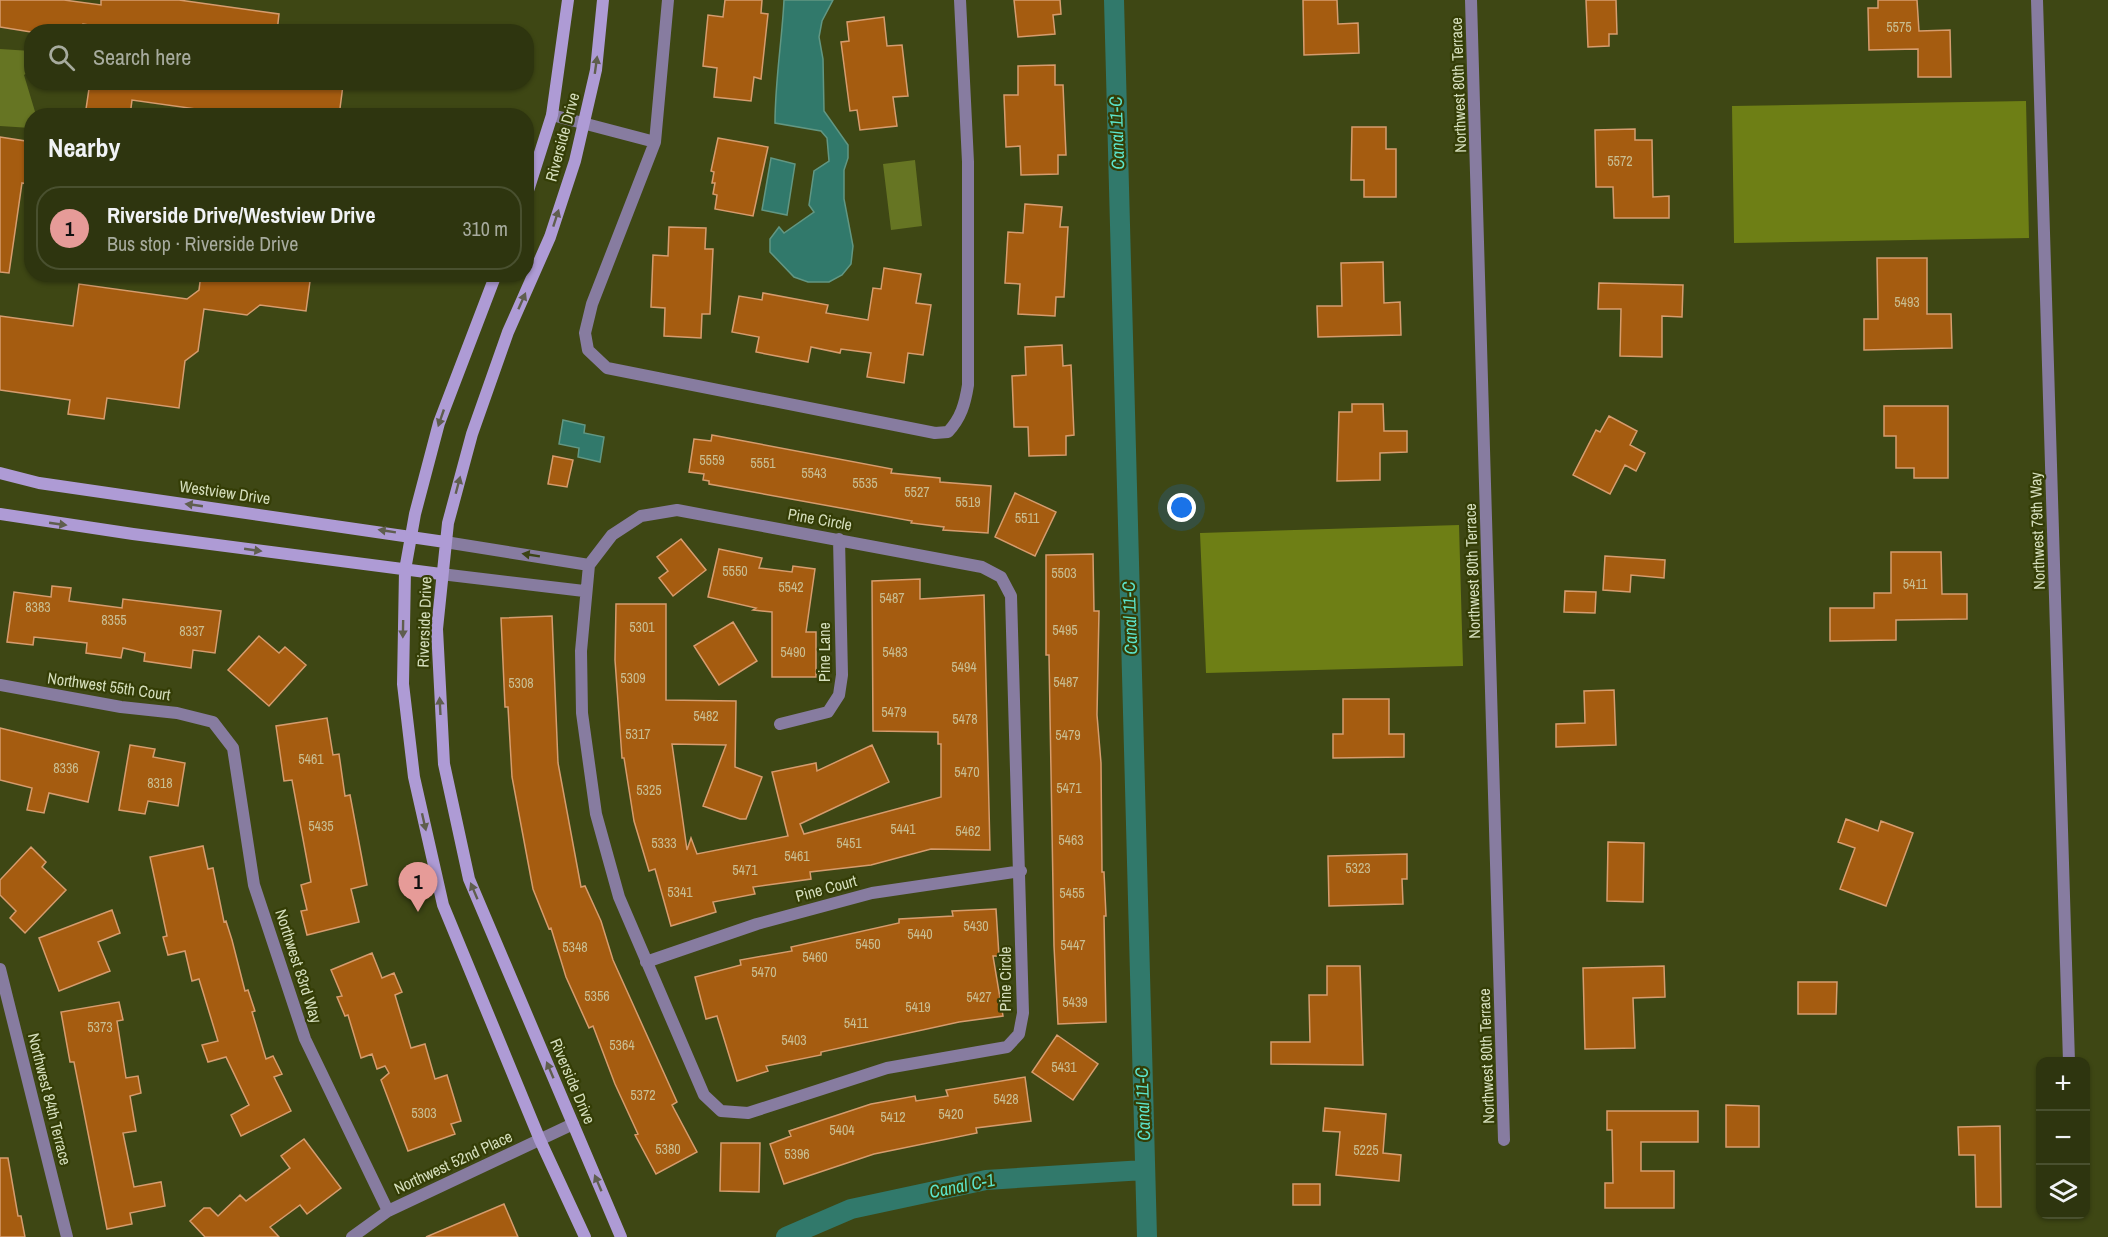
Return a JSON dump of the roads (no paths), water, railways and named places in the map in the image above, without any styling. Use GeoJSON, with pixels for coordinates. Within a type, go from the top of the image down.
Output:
{"type":"FeatureCollection","features":[{"type":"Feature","properties":{"kind":"street","name":"Riverside Drive"},"geometry":{"type":"LineString","coordinates":[[534,172],[552,115],[568,0]]}},
{"type":"Feature","properties":{"kind":"street","name":"Riverside Drive"},"geometry":{"type":"LineString","coordinates":[[534,273],[550,237],[575,161],[596,70],[603,0]]}},
{"type":"Feature","properties":{"kind":"street"},"geometry":{"type":"LineString","coordinates":[[668,0],[655,142],[592,304],[585,333],[588,350],[595,360],[607,368],[935,433],[948,432],[957,423],[964,406],[968,385],[968,162],[960,0]]}},
{"type":"Feature","properties":{"kind":"street","name":"Northwest 80th Terrace"},"geometry":{"type":"LineString","coordinates":[[1472,0],[1504,1140]]}},
{"type":"Feature","properties":{"kind":"street","name":"Northwest 79th Way"},"geometry":{"type":"LineString","coordinates":[[2037,0],[2069,1057]]}},
{"type":"Feature","properties":{"kind":"street"},"geometry":{"type":"LineString","coordinates":[[552,115],[655,142]]}},
{"type":"Feature","properties":{"kind":"street","name":"Riverside Drive"},"geometry":{"type":"LineString","coordinates":[[493,282],[439,423],[410,535],[405,570],[402,629],[406,707],[414,777],[443,905],[540,1140],[585,1237]]}},
{"type":"Feature","properties":{"kind":"street","name":"Riverside Drive"},"geometry":{"type":"LineString","coordinates":[[530,282],[508,332],[472,434],[445,542],[437,629],[444,764],[469,879],[621,1237]]}},
{"type":"Feature","properties":{"kind":"street","name":"Westview Drive"},"geometry":{"type":"LineString","coordinates":[[0,473],[39,483],[410,535],[445,542]]}},
{"type":"Feature","properties":{"kind":"street","name":"Pine Circle"},"geometry":{"type":"LineString","coordinates":[[677,510],[982,567],[1001,577],[1011,596],[1021,871],[1023,1013],[1019,1034],[1007,1047],[887,1068],[803,1093],[748,1113],[721,1111],[704,1095],[619,897],[596,814],[582,713],[581,651],[584,591],[589,565],[612,536],[641,516],[677,510]]}},
{"type":"Feature","properties":{"kind":"street"},"geometry":{"type":"LineString","coordinates":[[0,514],[42,522],[405,570],[584,591]]}},
{"type":"Feature","properties":{"kind":"street","name":"Pine Lane"},"geometry":{"type":"LineString","coordinates":[[780,724],[828,712],[839,694],[842,675],[839,539]]}},
{"type":"Feature","properties":{"kind":"street"},"geometry":{"type":"LineString","coordinates":[[445,542],[589,565]]}},
{"type":"Feature","properties":{"kind":"street","name":"Northwest 55th Court"},"geometry":{"type":"LineString","coordinates":[[0,685],[121,707],[177,713],[213,722]]}},
{"type":"Feature","properties":{"kind":"street","name":"Northwest 83rd Way"},"geometry":{"type":"LineString","coordinates":[[213,722],[233,748],[254,885],[305,1040],[388,1211]]}},
{"type":"Feature","properties":{"kind":"street","name":"Pine Court"},"geometry":{"type":"LineString","coordinates":[[646,962],[756,924],[872,893],[1021,871]]}},
{"type":"Feature","properties":{"kind":"street","name":"Northwest 84th Terrace"},"geometry":{"type":"LineString","coordinates":[[0,969],[67,1237]]}},
{"type":"Feature","properties":{"kind":"street","name":"Northwest 52nd Place"},"geometry":{"type":"LineString","coordinates":[[352,1237],[388,1211],[573,1124]]}},
{"type":"Feature","properties":{"kind":"water"},"geometry":{"type":"Polygon","coordinates":[[[784,0],[833,0],[822,21],[819,37],[823,59],[824,111],[848,145],[848,158],[844,170],[844,199],[853,246],[851,264],[842,275],[829,282],[808,282],[794,277],[770,252],[770,239],[779,227],[784,233],[814,212],[809,205],[814,171],[829,161],[827,138],[821,131],[775,123],[784,0]]]}},
{"type":"Feature","properties":{"kind":"water"},"geometry":{"type":"Polygon","coordinates":[[[771,158],[795,164],[787,215],[762,210],[771,158]]]}},
{"type":"Feature","properties":{"kind":"water"},"geometry":{"type":"Polygon","coordinates":[[[563,420],[585,425],[584,433],[604,437],[600,462],[578,457],[579,448],[559,444],[563,420]]]}},
{"type":"Feature","properties":{"kind":"waterway","name":"Canal 11-C"},"geometry":{"type":"LineString","coordinates":[[1114,0],[1147,1237]]}},
{"type":"Feature","properties":{"kind":"waterway","name":"Canal C-1"},"geometry":{"type":"LineString","coordinates":[[786,1237],[851,1209],[986,1180],[1144,1170]]}},
{"type":"Feature","properties":{"kind":"place","name":"Riverside Drive/Westview Drive"},"geometry":{"type":"Point","coordinates":[418,912]}}]}
